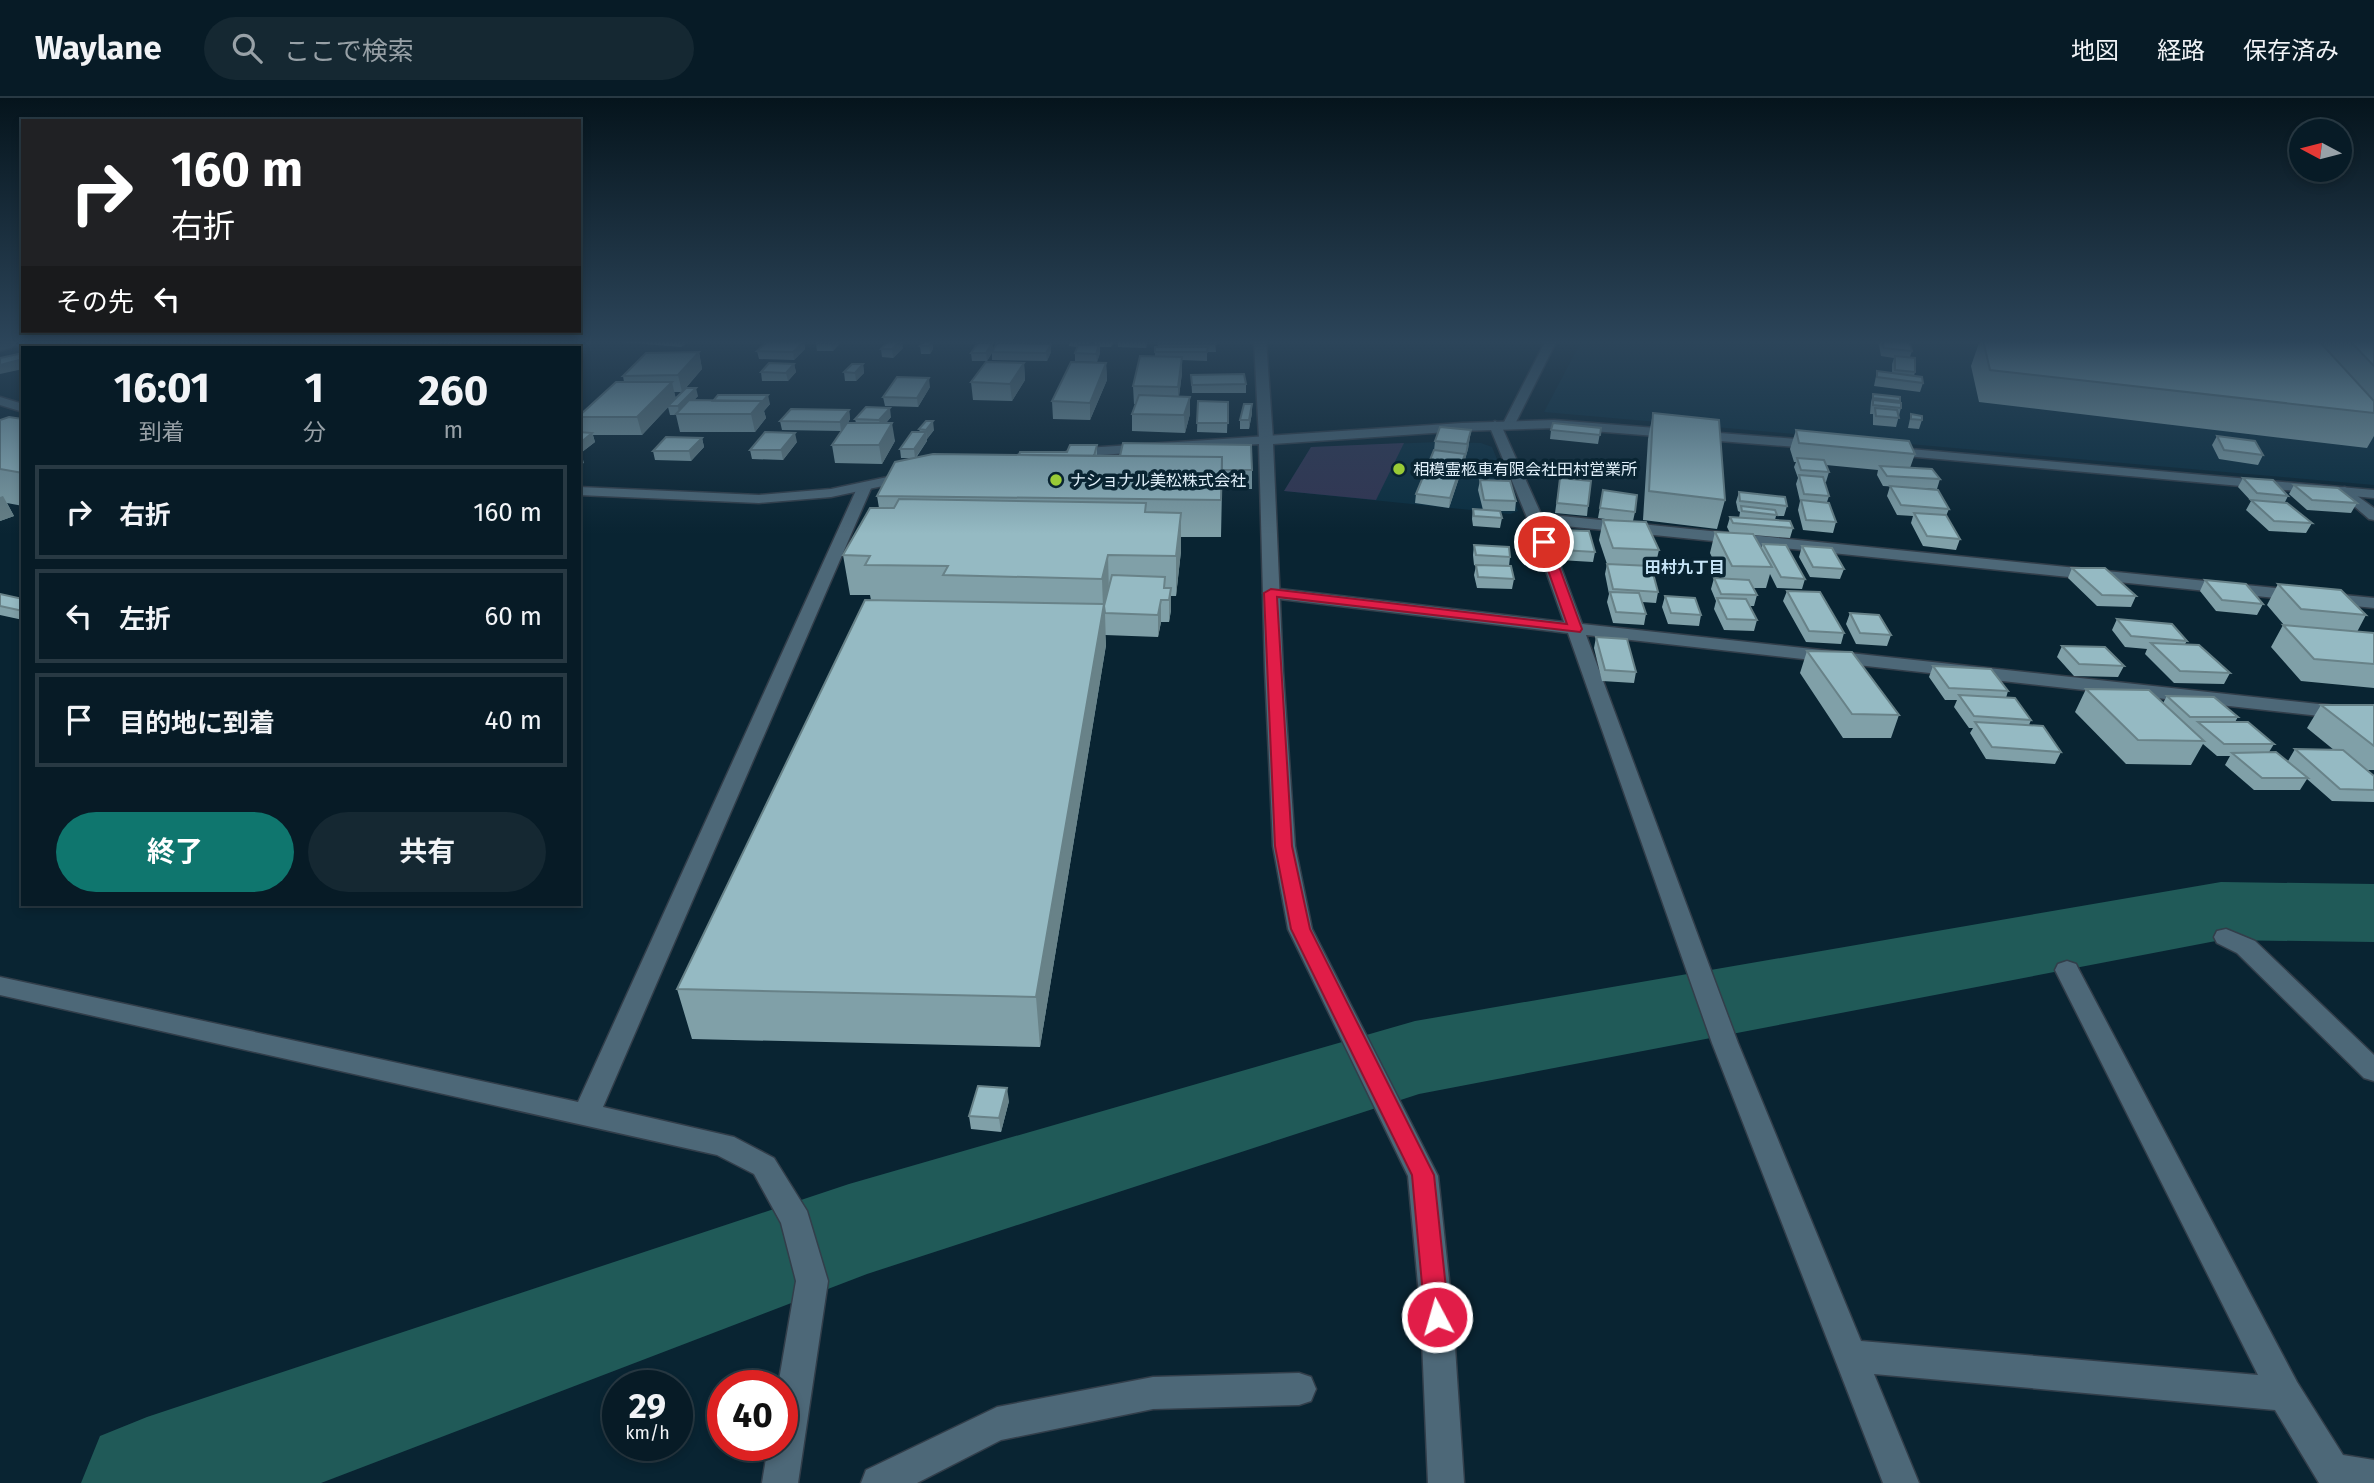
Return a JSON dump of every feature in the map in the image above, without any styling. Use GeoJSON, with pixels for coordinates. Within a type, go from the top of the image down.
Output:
{"type":"FeatureCollection","features":[{"type":"Feature","properties":{"kind":"street"},"geometry":{"type":"LineString","coordinates":[[1264,405],[1284,846],[1300,929],[1423,1175],[1437,1317],[1446,1483]]}},
{"type":"Feature","properties":{"kind":"street"},"geometry":{"type":"LineString","coordinates":[[1502,425],[1514,405]]}},
{"type":"Feature","properties":{"kind":"street"},"geometry":{"type":"LineString","coordinates":[[1052,455],[1266,439],[1554,424],[1835,446]]}},
{"type":"Feature","properties":{"kind":"street"},"geometry":{"type":"LineString","coordinates":[[1502,425],[1716,1017],[1901,1483]]}},
{"type":"Feature","properties":{"kind":"street"},"geometry":{"type":"LineString","coordinates":[[1875,450],[2374,494]]}},
{"type":"Feature","properties":{"kind":"street"},"geometry":{"type":"LineString","coordinates":[[581,491],[759,499],[831,493],[925,474]]}},
{"type":"Feature","properties":{"kind":"street"},"geometry":{"type":"LineString","coordinates":[[586,1115],[865,486]]}},
{"type":"Feature","properties":{"kind":"street"},"geometry":{"type":"LineString","coordinates":[[2345,491],[2374,516]]}},
{"type":"Feature","properties":{"kind":"street"},"geometry":{"type":"LineString","coordinates":[[1535,518],[2374,603]]}},
{"type":"Feature","properties":{"kind":"street"},"geometry":{"type":"LineString","coordinates":[[1271,593],[2374,716]]}},
{"type":"Feature","properties":{"kind":"street"},"geometry":{"type":"LineString","coordinates":[[2226,937],[2246,947],[2374,1071]]}},
{"type":"Feature","properties":{"kind":"street"},"geometry":{"type":"LineString","coordinates":[[2067,970],[2285,1394],[2333,1472],[2374,1478]]}},
{"type":"Feature","properties":{"kind":"street"},"geometry":{"type":"LineString","coordinates":[[0,986],[724,1145],[764,1166],[796,1220],[812,1282],[780,1483]]}},
{"type":"Feature","properties":{"kind":"street"},"geometry":{"type":"LineString","coordinates":[[1851,1356],[2285,1394]]}},
{"type":"Feature","properties":{"kind":"street"},"geometry":{"type":"LineString","coordinates":[[879,1483],[997,1424],[1153,1393],[1299,1389]]}},
{"type":"Feature","properties":{"kind":"shaded area"},"geometry":{"type":"Polygon","coordinates":[[[1548,405],[2374,405],[2374,485],[1544,412],[1548,405]]]}},
{"type":"Feature","properties":{"kind":"shaded area"},"geometry":{"type":"Polygon","coordinates":[[[1404,443],[1376,500],[1284,491],[1311,447],[1404,443]]]}},
{"type":"Feature","properties":{"kind":"shaded area","name":"相模霊柩車有限会社田村営業所"},"geometry":{"type":"Polygon","coordinates":[[[1481,443],[1492,447],[1518,511],[1510,514],[1284,491],[1311,447],[1481,443]]]}},
{"type":"Feature","properties":{"kind":"building"},"geometry":{"type":"Polygon","coordinates":[[[591,405],[649,405],[637,417],[581,417],[591,405]]]}},
{"type":"Feature","properties":{"kind":"building"},"geometry":{"type":"Polygon","coordinates":[[[685,405],[759,405],[751,414],[676,414],[685,405]]]}},
{"type":"Feature","properties":{"kind":"building"},"geometry":{"type":"Polygon","coordinates":[[[1135,405],[1187,405],[1184,415],[1132,414],[1135,405]]]}},
{"type":"Feature","properties":{"kind":"building"},"geometry":{"type":"Polygon","coordinates":[[[1198,405],[1228,405],[1228,423],[1197,423],[1198,405]]]}},
{"type":"Feature","properties":{"kind":"building"},"geometry":{"type":"Polygon","coordinates":[[[1244,405],[1252,405],[1249,420],[1240,420],[1244,405]]]}},
{"type":"Feature","properties":{"kind":"building"},"geometry":{"type":"Polygon","coordinates":[[[1873,405],[1901,405],[1901,408],[1873,405]]]}},
{"type":"Feature","properties":{"kind":"building"},"geometry":{"type":"Polygon","coordinates":[[[2299,405],[2374,405],[2374,413],[2299,405]]]}},
{"type":"Feature","properties":{"kind":"building"},"geometry":{"type":"Polygon","coordinates":[[[866,407],[890,408],[879,420],[855,419],[866,407]]]}},
{"type":"Feature","properties":{"kind":"building"},"geometry":{"type":"Polygon","coordinates":[[[1875,408],[1897,410],[1899,418],[1876,416],[1875,408]]]}},
{"type":"Feature","properties":{"kind":"building"},"geometry":{"type":"Polygon","coordinates":[[[791,409],[849,410],[840,422],[780,421],[791,409]]]}},
{"type":"Feature","properties":{"kind":"building"},"geometry":{"type":"Polygon","coordinates":[[[1653,413],[1719,420],[1725,500],[1649,491],[1653,413]]]}},
{"type":"Feature","properties":{"kind":"building"},"geometry":{"type":"Polygon","coordinates":[[[1911,414],[1922,416],[1922,420],[1911,419],[1911,414]]]}},
{"type":"Feature","properties":{"kind":"building"},"geometry":{"type":"Polygon","coordinates":[[[9,417],[21,419],[21,473],[0,469],[0,420],[9,417]]]}},
{"type":"Feature","properties":{"kind":"building"},"geometry":{"type":"Polygon","coordinates":[[[926,421],[933,421],[926,430],[919,429],[926,421]]]}},
{"type":"Feature","properties":{"kind":"building"},"geometry":{"type":"Polygon","coordinates":[[[847,423],[892,423],[879,445],[832,445],[847,423]]]}},
{"type":"Feature","properties":{"kind":"building"},"geometry":{"type":"Polygon","coordinates":[[[1553,423],[1601,428],[1600,435],[1551,430],[1553,423]]]}},
{"type":"Feature","properties":{"kind":"building"},"geometry":{"type":"Polygon","coordinates":[[[1440,427],[1471,430],[1467,444],[1435,441],[1440,427]]]}},
{"type":"Feature","properties":{"kind":"building"},"geometry":{"type":"Polygon","coordinates":[[[1796,430],[1909,441],[1915,454],[1799,443],[1796,430]]]}},
{"type":"Feature","properties":{"kind":"building"},"geometry":{"type":"Polygon","coordinates":[[[581,432],[592,433],[581,442],[581,432]]]}},
{"type":"Feature","properties":{"kind":"building"},"geometry":{"type":"Polygon","coordinates":[[[765,432],[795,433],[781,450],[750,450],[765,432]]]}},
{"type":"Feature","properties":{"kind":"building"},"geometry":{"type":"Polygon","coordinates":[[[912,432],[926,432],[914,449],[900,449],[912,432]]]}},
{"type":"Feature","properties":{"kind":"building"},"geometry":{"type":"Polygon","coordinates":[[[2217,436],[2255,441],[2263,455],[2224,450],[2217,436]]]}},
{"type":"Feature","properties":{"kind":"building"},"geometry":{"type":"Polygon","coordinates":[[[666,437],[702,438],[689,451],[653,451],[666,437]]]}},
{"type":"Feature","properties":{"kind":"building"},"geometry":{"type":"Polygon","coordinates":[[[1123,443],[1251,445],[1252,470],[1222,470],[1222,457],[1120,456],[1123,443]]]}},
{"type":"Feature","properties":{"kind":"building"},"geometry":{"type":"Polygon","coordinates":[[[1070,445],[1097,445],[1094,456],[1019,455],[1020,452],[1067,452],[1070,445]]]}},
{"type":"Feature","properties":{"kind":"building"},"geometry":{"type":"Polygon","coordinates":[[[1434,450],[1465,454],[1450,498],[1416,494],[1434,450]]]}},
{"type":"Feature","properties":{"kind":"building"},"geometry":{"type":"Polygon","coordinates":[[[933,454],[1222,457],[1221,500],[877,496],[895,462],[933,454]]]}},
{"type":"Feature","properties":{"kind":"building"},"geometry":{"type":"Polygon","coordinates":[[[1797,458],[1824,460],[1829,472],[1801,470],[1797,458]]]}},
{"type":"Feature","properties":{"kind":"building"},"geometry":{"type":"Polygon","coordinates":[[[1880,466],[1932,469],[1940,479],[1887,476],[1880,466]]]}},
{"type":"Feature","properties":{"kind":"building"},"geometry":{"type":"Polygon","coordinates":[[[1799,475],[1823,477],[1829,496],[1804,494],[1799,475]]]}},
{"type":"Feature","properties":{"kind":"building"},"geometry":{"type":"Polygon","coordinates":[[[1560,478],[1591,481],[1588,506],[1557,503],[1560,478]]]}},
{"type":"Feature","properties":{"kind":"building"},"geometry":{"type":"Polygon","coordinates":[[[2243,478],[2273,480],[2288,496],[2257,493],[2243,478]]]}},
{"type":"Feature","properties":{"kind":"building"},"geometry":{"type":"Polygon","coordinates":[[[1480,480],[1510,481],[1516,501],[1484,500],[1480,480]]]}},
{"type":"Feature","properties":{"kind":"building"},"geometry":{"type":"Polygon","coordinates":[[[2294,485],[2338,488],[2357,503],[2312,500],[2294,485]]]}},
{"type":"Feature","properties":{"kind":"building"},"geometry":{"type":"Polygon","coordinates":[[[1890,486],[1938,490],[1949,509],[1901,505],[1890,486]]]}},
{"type":"Feature","properties":{"kind":"building"},"geometry":{"type":"Polygon","coordinates":[[[1603,490],[1637,495],[1635,512],[1600,508],[1603,490]]]}},
{"type":"Feature","properties":{"kind":"building"},"geometry":{"type":"Polygon","coordinates":[[[1739,492],[1785,497],[1787,506],[1740,501],[1739,492]]]}},
{"type":"Feature","properties":{"kind":"building"},"geometry":{"type":"Polygon","coordinates":[[[899,499],[1146,503],[1145,512],[1181,513],[1176,556],[1108,555],[1102,579],[943,575],[948,566],[865,565],[870,556],[843,555],[870,508],[894,508],[899,499]]]}},
{"type":"Feature","properties":{"kind":"building"},"geometry":{"type":"Polygon","coordinates":[[[1801,500],[1829,503],[1836,522],[1806,520],[1801,500]]]}},
{"type":"Feature","properties":{"kind":"building"},"geometry":{"type":"Polygon","coordinates":[[[2251,500],[2287,503],[2312,523],[2274,521],[2251,500]]]}},
{"type":"Feature","properties":{"kind":"building"},"geometry":{"type":"Polygon","coordinates":[[[1741,506],[1775,510],[1777,515],[1742,511],[1741,506]]]}},
{"type":"Feature","properties":{"kind":"building"},"geometry":{"type":"Polygon","coordinates":[[[1473,509],[1500,511],[1502,518],[1474,516],[1473,509]]]}},
{"type":"Feature","properties":{"kind":"building"},"geometry":{"type":"Polygon","coordinates":[[[1914,513],[1946,515],[1960,539],[1927,536],[1914,513]]]}},
{"type":"Feature","properties":{"kind":"building"},"geometry":{"type":"Polygon","coordinates":[[[1730,517],[1790,521],[1793,528],[1733,523],[1730,517]]]}},
{"type":"Feature","properties":{"kind":"building"},"geometry":{"type":"Polygon","coordinates":[[[1603,520],[1646,522],[1659,550],[1613,548],[1603,520]]]}},
{"type":"Feature","properties":{"kind":"building"},"geometry":{"type":"Polygon","coordinates":[[[1556,530],[1589,531],[1595,552],[1561,550],[1556,530]]]}},
{"type":"Feature","properties":{"kind":"building"},"geometry":{"type":"Polygon","coordinates":[[[1715,532],[1753,534],[1772,567],[1732,566],[1715,532]]]}},
{"type":"Feature","properties":{"kind":"building"},"geometry":{"type":"Polygon","coordinates":[[[1763,544],[1786,545],[1805,579],[1781,577],[1763,544]]]}},
{"type":"Feature","properties":{"kind":"building"},"geometry":{"type":"Polygon","coordinates":[[[1474,545],[1509,547],[1510,557],[1476,555],[1474,545]]]}},
{"type":"Feature","properties":{"kind":"building"},"geometry":{"type":"Polygon","coordinates":[[[1802,546],[1832,548],[1844,569],[1813,567],[1802,546]]]}},
{"type":"Feature","properties":{"kind":"building"},"geometry":{"type":"Polygon","coordinates":[[[1607,564],[1651,566],[1658,592],[1613,589],[1607,564]]]}},
{"type":"Feature","properties":{"kind":"building"},"geometry":{"type":"Polygon","coordinates":[[[1476,565],[1511,566],[1514,579],[1478,577],[1476,565]]]}},
{"type":"Feature","properties":{"kind":"building"},"geometry":{"type":"Polygon","coordinates":[[[2072,568],[2105,568],[2136,596],[2102,595],[2072,568]]]}},
{"type":"Feature","properties":{"kind":"building"},"geometry":{"type":"Polygon","coordinates":[[[1112,575],[1165,577],[1164,588],[1171,588],[1169,600],[1161,600],[1158,615],[1105,613],[1104,606],[1112,575]]]}},
{"type":"Feature","properties":{"kind":"building"},"geometry":{"type":"Polygon","coordinates":[[[1714,578],[1749,580],[1757,595],[1721,594],[1714,578]]]}},
{"type":"Feature","properties":{"kind":"building"},"geometry":{"type":"Polygon","coordinates":[[[2205,580],[2246,584],[2263,604],[2222,600],[2205,580]]]}},
{"type":"Feature","properties":{"kind":"building"},"geometry":{"type":"Polygon","coordinates":[[[2278,584],[2341,590],[2366,615],[2301,609],[2278,584]]]}},
{"type":"Feature","properties":{"kind":"building"},"geometry":{"type":"Polygon","coordinates":[[[1787,591],[1820,592],[1844,633],[1809,631],[1787,591]]]}},
{"type":"Feature","properties":{"kind":"building"},"geometry":{"type":"Polygon","coordinates":[[[1610,592],[1639,593],[1646,614],[1616,612],[1610,592]]]}},
{"type":"Feature","properties":{"kind":"building"},"geometry":{"type":"Polygon","coordinates":[[[0,594],[21,599],[21,611],[0,606],[0,594]]]}},
{"type":"Feature","properties":{"kind":"building"},"geometry":{"type":"Polygon","coordinates":[[[1665,596],[1695,598],[1701,615],[1671,613],[1665,596]]]}},
{"type":"Feature","properties":{"kind":"building"},"geometry":{"type":"Polygon","coordinates":[[[1717,598],[1746,599],[1757,620],[1727,619],[1717,598]]]}},
{"type":"Feature","properties":{"kind":"building"},"geometry":{"type":"Polygon","coordinates":[[[865,600],[1104,604],[1036,997],[677,989],[865,600]]]}},
{"type":"Feature","properties":{"kind":"building"},"geometry":{"type":"Polygon","coordinates":[[[1850,613],[1879,615],[1891,635],[1860,633],[1850,613]]]}},
{"type":"Feature","properties":{"kind":"building"},"geometry":{"type":"Polygon","coordinates":[[[2117,619],[2172,624],[2187,641],[2131,636],[2117,619]]]}},
{"type":"Feature","properties":{"kind":"building"},"geometry":{"type":"Polygon","coordinates":[[[2283,625],[2374,633],[2374,664],[2314,659],[2283,625]]]}},
{"type":"Feature","properties":{"kind":"building"},"geometry":{"type":"Polygon","coordinates":[[[1596,637],[1627,639],[1636,672],[1605,670],[1596,637]]]}},
{"type":"Feature","properties":{"kind":"building"},"geometry":{"type":"Polygon","coordinates":[[[2151,643],[2199,645],[2230,673],[2180,671],[2151,643]]]}},
{"type":"Feature","properties":{"kind":"building"},"geometry":{"type":"Polygon","coordinates":[[[2062,646],[2105,647],[2124,666],[2079,664],[2062,646]]]}},
{"type":"Feature","properties":{"kind":"building"},"geometry":{"type":"Polygon","coordinates":[[[1807,651],[1852,652],[1899,715],[1852,714],[1807,651]]]}},
{"type":"Feature","properties":{"kind":"building"},"geometry":{"type":"Polygon","coordinates":[[[1933,666],[1991,669],[2008,691],[1949,688],[1933,666]]]}},
{"type":"Feature","properties":{"kind":"building"},"geometry":{"type":"Polygon","coordinates":[[[2086,689],[2149,690],[2204,741],[2138,740],[2086,689]]]}},
{"type":"Feature","properties":{"kind":"building"},"geometry":{"type":"Polygon","coordinates":[[[1959,695],[2015,698],[2031,720],[1974,716],[1959,695]]]}},
{"type":"Feature","properties":{"kind":"building"},"geometry":{"type":"Polygon","coordinates":[[[2167,696],[2214,697],[2238,717],[2190,717],[2167,696]]]}},
{"type":"Feature","properties":{"kind":"building"},"geometry":{"type":"Polygon","coordinates":[[[2321,705],[2374,705],[2374,746],[2321,705]]]}},
{"type":"Feature","properties":{"kind":"building"},"geometry":{"type":"Polygon","coordinates":[[[1975,722],[2043,726],[2061,752],[1992,747],[1975,722]]]}},
{"type":"Feature","properties":{"kind":"building"},"geometry":{"type":"Polygon","coordinates":[[[2198,722],[2248,722],[2274,744],[2224,744],[2198,722]]]}},
{"type":"Feature","properties":{"kind":"building"},"geometry":{"type":"Polygon","coordinates":[[[2295,749],[2343,750],[2374,776],[2374,790],[2340,789],[2295,749]]]}},
{"type":"Feature","properties":{"kind":"building"},"geometry":{"type":"Polygon","coordinates":[[[2276,752],[2308,778],[2262,778],[2232,753],[2276,752]]]}},
{"type":"Feature","properties":{"kind":"building"},"geometry":{"type":"Polygon","coordinates":[[[978,1086],[1007,1088],[999,1118],[969,1116],[978,1086]]]}},
{"type":"Feature","properties":{"kind":"waterway"},"geometry":{"type":"LineString","coordinates":[[147,1483],[849,1232],[1415,1058],[2221,911],[2374,913]]}},
{"type":"Feature","properties":{"kind":"place","name":"相模霊柩車有限会社田村営業所"},"geometry":{"type":"Point","coordinates":[1399,469]}},
{"type":"Feature","properties":{"kind":"place","name":"ナショナル美松株式会社"},"geometry":{"type":"Point","coordinates":[1056,480]}},
{"type":"Feature","properties":{"kind":"district","name":"田村九丁目"},"geometry":{"type":"Point","coordinates":[1685,567]}},
{"type":"Feature","properties":{"kind":"route"},"geometry":{"type":"LineString","coordinates":[[1437,1317],[1423,1175],[1300,929],[1284,846],[1271,593],[1576,629],[1544,542]]}}]}
